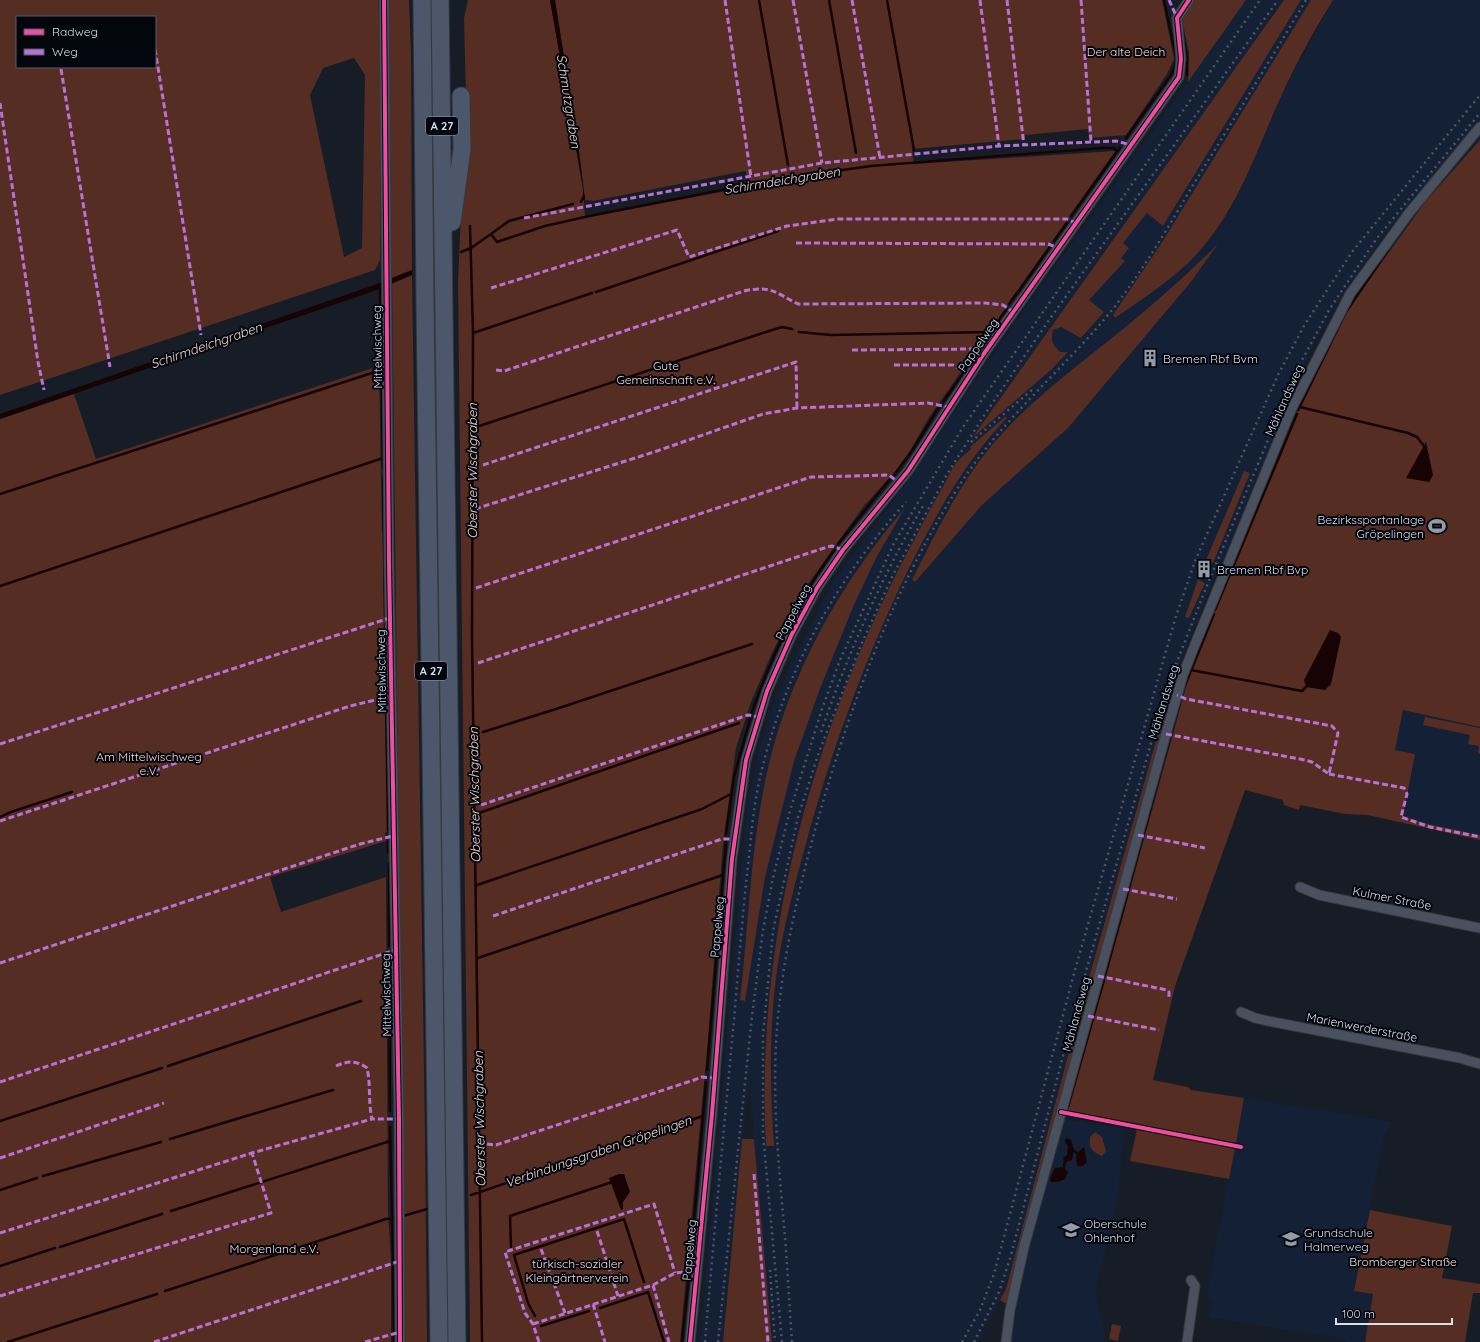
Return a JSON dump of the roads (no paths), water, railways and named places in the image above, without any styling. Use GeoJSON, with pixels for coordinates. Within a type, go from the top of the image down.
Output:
{"type":"FeatureCollection","features":[{"type":"Feature","properties":{"kind":"highway","name":"A 27"},"geometry":{"type":"LineString","coordinates":[[422,0],[439,1342]]}},
{"type":"Feature","properties":{"kind":"highway","name":"A 27"},"geometry":{"type":"LineString","coordinates":[[440,0],[457,1342]]}},
{"type":"Feature","properties":{"kind":"highway"},"geometry":{"type":"LineString","coordinates":[[443,253],[451,228],[462,150],[462,96]]}},
{"type":"Feature","properties":{"kind":"street","name":"Mittelwischweg"},"geometry":{"type":"LineString","coordinates":[[384,0],[393,836],[399,1119],[400,1342]]}},
{"type":"Feature","properties":{"kind":"street","name":"Pappelweg"},"geometry":{"type":"LineString","coordinates":[[690,1342],[712,1114],[732,859],[746,760],[767,691],[792,634],[817,588],[842,550],[908,471],[983,355],[1179,77],[1181,59],[1176,18],[1189,0]]}},
{"type":"Feature","properties":{"kind":"street","name":"Mählandsweg"},"geometry":{"type":"LineString","coordinates":[[1006,1342],[1010,1310],[1024,1247],[1183,675],[1291,410],[1350,294],[1408,213],[1480,128]]}},
{"type":"Feature","properties":{"kind":"street","name":"Kulmer Straße"},"geometry":{"type":"LineString","coordinates":[[1300,887],[1319,895],[1480,928]]}},
{"type":"Feature","properties":{"kind":"street","name":"Marienwerderstraße"},"geometry":{"type":"LineString","coordinates":[[1241,1012],[1255,1018],[1268,1021],[1460,1058],[1480,1064]]}},
{"type":"Feature","properties":{"kind":"street"},"geometry":{"type":"LineString","coordinates":[[1187,1342],[1195,1286],[1191,1280]]}},
{"type":"Feature","properties":{"kind":"water"},"geometry":{"type":"Polygon","coordinates":[[[550,0],[555,0],[585,200],[583,200],[583,188],[550,0]]]}},
{"type":"Feature","properties":{"kind":"water"},"geometry":{"type":"Polygon","coordinates":[[[412,270],[412,275],[377,290],[0,419],[0,414],[383,282],[412,270]]]}},
{"type":"Feature","properties":{"kind":"water"},"geometry":{"type":"Polygon","coordinates":[[[1426,442],[1433,475],[1429,482],[1406,478],[1426,442]]]}},
{"type":"Feature","properties":{"kind":"water"},"geometry":{"type":"Polygon","coordinates":[[[1330,630],[1338,633],[1341,637],[1331,684],[1325,690],[1306,687],[1304,680],[1330,630]]]}},
{"type":"Feature","properties":{"kind":"water"},"geometry":{"type":"Polygon","coordinates":[[[1066,1138],[1071,1140],[1074,1149],[1072,1160],[1066,1162],[1063,1158],[1067,1155],[1068,1146],[1065,1142],[1066,1138]]]}},
{"type":"Feature","properties":{"kind":"water"},"geometry":{"type":"Polygon","coordinates":[[[1084,1147],[1087,1162],[1083,1166],[1078,1166],[1076,1161],[1077,1153],[1084,1147]]]}},
{"type":"Feature","properties":{"kind":"water"},"geometry":{"type":"Polygon","coordinates":[[[1063,1167],[1068,1172],[1065,1179],[1058,1182],[1051,1182],[1050,1178],[1055,1168],[1063,1167]]]}},
{"type":"Feature","properties":{"kind":"water"},"geometry":{"type":"Polygon","coordinates":[[[619,1174],[624,1174],[630,1192],[623,1202],[623,1209],[621,1210],[609,1178],[619,1174]]]}},
{"type":"Feature","properties":{"kind":"waterway"},"geometry":{"type":"LineString","coordinates":[[759,0],[788,165]]}},
{"type":"Feature","properties":{"kind":"waterway"},"geometry":{"type":"LineString","coordinates":[[829,0],[856,153]]}},
{"type":"Feature","properties":{"kind":"waterway"},"geometry":{"type":"LineString","coordinates":[[887,0],[914,150]]}},
{"type":"Feature","properties":{"kind":"waterway"},"geometry":{"type":"LineString","coordinates":[[1126,138],[1171,75],[1177,61],[1164,0]]}},
{"type":"Feature","properties":{"kind":"waterway"},"geometry":{"type":"LineString","coordinates":[[1183,35],[1187,58],[1187,75]]}},
{"type":"Feature","properties":{"kind":"waterway","name":"Schirmdeichgraben"},"geometry":{"type":"LineString","coordinates":[[461,252],[471,248],[491,234],[497,242],[545,226],[594,215],[778,179],[871,166],[1103,148],[1114,148],[1117,151]]}},
{"type":"Feature","properties":{"kind":"waterway"},"geometry":{"type":"LineString","coordinates":[[1071,216],[1120,148]]}},
{"type":"Feature","properties":{"kind":"waterway","name":"Schmutzgraben"},"geometry":{"type":"LineString","coordinates":[[581,202],[584,196]]}},
{"type":"Feature","properties":{"kind":"waterway","name":"Schmutzgraben"},"geometry":{"type":"LineString","coordinates":[[491,234],[509,221],[573,204]]}},
{"type":"Feature","properties":{"kind":"waterway"},"geometry":{"type":"LineString","coordinates":[[1054,241],[1067,223]]}},
{"type":"Feature","properties":{"kind":"waterway","name":"Oberster Wischgraben"},"geometry":{"type":"LineString","coordinates":[[470,226],[473,333],[472,638],[482,1342]]}},
{"type":"Feature","properties":{"kind":"waterway"},"geometry":{"type":"LineString","coordinates":[[596,292],[778,231]]}},
{"type":"Feature","properties":{"kind":"waterway"},"geometry":{"type":"LineString","coordinates":[[1009,304],[1050,247]]}},
{"type":"Feature","properties":{"kind":"waterway"},"geometry":{"type":"LineString","coordinates":[[1298,410],[1346,312],[1388,250]]}},
{"type":"Feature","properties":{"kind":"waterway"},"geometry":{"type":"LineString","coordinates":[[380,286],[383,468]]}},
{"type":"Feature","properties":{"kind":"waterway"},"geometry":{"type":"LineString","coordinates":[[473,333],[592,293]]}},
{"type":"Feature","properties":{"kind":"waterway"},"geometry":{"type":"LineString","coordinates":[[980,348],[1006,310]]}},
{"type":"Feature","properties":{"kind":"waterway"},"geometry":{"type":"LineString","coordinates":[[473,428],[769,331],[782,327],[792,329]]}},
{"type":"Feature","properties":{"kind":"waterway"},"geometry":{"type":"LineString","coordinates":[[799,332],[831,335],[991,332]]}},
{"type":"Feature","properties":{"kind":"waterway"},"geometry":{"type":"LineString","coordinates":[[966,369],[977,353]]}},
{"type":"Feature","properties":{"kind":"waterway"},"geometry":{"type":"LineString","coordinates":[[0,494],[381,370]]}},
{"type":"Feature","properties":{"kind":"waterway"},"geometry":{"type":"LineString","coordinates":[[943,402],[963,374]]}},
{"type":"Feature","properties":{"kind":"waterway"},"geometry":{"type":"LineString","coordinates":[[894,475],[912,451],[939,407]]}},
{"type":"Feature","properties":{"kind":"waterway"},"geometry":{"type":"LineString","coordinates":[[1300,407],[1408,433],[1417,437],[1424,446]]}},
{"type":"Feature","properties":{"kind":"waterway"},"geometry":{"type":"LineString","coordinates":[[1215,610],[1297,414]]}},
{"type":"Feature","properties":{"kind":"waterway"},"geometry":{"type":"LineString","coordinates":[[0,586],[383,458]]}},
{"type":"Feature","properties":{"kind":"waterway"},"geometry":{"type":"LineString","coordinates":[[383,477],[385,616]]}},
{"type":"Feature","properties":{"kind":"waterway"},"geometry":{"type":"LineString","coordinates":[[838,544],[889,480]]}},
{"type":"Feature","properties":{"kind":"waterway"},"geometry":{"type":"LineString","coordinates":[[752,712],[777,648],[797,608],[834,550]]}},
{"type":"Feature","properties":{"kind":"waterway"},"geometry":{"type":"LineString","coordinates":[[1184,688],[1214,614]]}},
{"type":"Feature","properties":{"kind":"waterway"},"geometry":{"type":"LineString","coordinates":[[385,624],[386,693]]}},
{"type":"Feature","properties":{"kind":"waterway"},"geometry":{"type":"LineString","coordinates":[[483,732],[752,644]]}},
{"type":"Feature","properties":{"kind":"waterway"},"geometry":{"type":"LineString","coordinates":[[1191,670],[1302,691],[1306,687]]}},
{"type":"Feature","properties":{"kind":"waterway"},"geometry":{"type":"LineString","coordinates":[[386,701],[388,830]]}},
{"type":"Feature","properties":{"kind":"waterway"},"geometry":{"type":"LineString","coordinates":[[1172,730],[1179,704]]}},
{"type":"Feature","properties":{"kind":"waterway"},"geometry":{"type":"LineString","coordinates":[[726,834],[734,777],[750,719]]}},
{"type":"Feature","properties":{"kind":"waterway"},"geometry":{"type":"LineString","coordinates":[[476,814],[739,723]]}},
{"type":"Feature","properties":{"kind":"waterway"},"geometry":{"type":"LineString","coordinates":[[1161,769],[1170,738]]}},
{"type":"Feature","properties":{"kind":"waterway"},"geometry":{"type":"LineString","coordinates":[[1144,833],[1160,773]]}},
{"type":"Feature","properties":{"kind":"waterway"},"geometry":{"type":"LineString","coordinates":[[0,817],[72,792]]}},
{"type":"Feature","properties":{"kind":"waterway"},"geometry":{"type":"LineString","coordinates":[[477,885],[702,809],[731,794]]}},
{"type":"Feature","properties":{"kind":"waterway"},"geometry":{"type":"LineString","coordinates":[[1129,887],[1142,839]]}},
{"type":"Feature","properties":{"kind":"waterway"},"geometry":{"type":"LineString","coordinates":[[388,841],[388,852]]}},
{"type":"Feature","properties":{"kind":"waterway"},"geometry":{"type":"LineString","coordinates":[[707,1070],[726,842]]}},
{"type":"Feature","properties":{"kind":"waterway"},"geometry":{"type":"LineString","coordinates":[[389,864],[389,946]]}},
{"type":"Feature","properties":{"kind":"waterway"},"geometry":{"type":"LineString","coordinates":[[478,958],[723,875]]}},
{"type":"Feature","properties":{"kind":"waterway"},"geometry":{"type":"LineString","coordinates":[[1105,975],[1128,892]]}},
{"type":"Feature","properties":{"kind":"waterway"},"geometry":{"type":"LineString","coordinates":[[389,959],[390,1111]]}},
{"type":"Feature","properties":{"kind":"waterway"},"geometry":{"type":"LineString","coordinates":[[1094,1015],[1104,980]]}},
{"type":"Feature","properties":{"kind":"waterway"},"geometry":{"type":"LineString","coordinates":[[168,1066],[361,1001]]}},
{"type":"Feature","properties":{"kind":"waterway"},"geometry":{"type":"LineString","coordinates":[[1068,1107],[1093,1019]]}},
{"type":"Feature","properties":{"kind":"waterway"},"geometry":{"type":"LineString","coordinates":[[0,1121],[162,1068]]}},
{"type":"Feature","properties":{"kind":"waterway"},"geometry":{"type":"LineString","coordinates":[[690,1266],[706,1082]]}},
{"type":"Feature","properties":{"kind":"waterway"},"geometry":{"type":"LineString","coordinates":[[170,1139],[333,1090]]}},
{"type":"Feature","properties":{"kind":"waterway","name":"Verbindungsgraben Gröpelingen"},"geometry":{"type":"LineString","coordinates":[[471,1195],[703,1116]]}},
{"type":"Feature","properties":{"kind":"waterway"},"geometry":{"type":"LineString","coordinates":[[390,1127],[393,1260]]}},
{"type":"Feature","properties":{"kind":"waterway"},"geometry":{"type":"LineString","coordinates":[[171,1211],[390,1141]]}},
{"type":"Feature","properties":{"kind":"waterway"},"geometry":{"type":"LineString","coordinates":[[43,1176],[161,1142]]}},
{"type":"Feature","properties":{"kind":"waterway"},"geometry":{"type":"LineString","coordinates":[[1064,1168],[1065,1160]]}},
{"type":"Feature","properties":{"kind":"waterway"},"geometry":{"type":"LineString","coordinates":[[0,1190],[37,1178]]}},
{"type":"Feature","properties":{"kind":"waterway"},"geometry":{"type":"LineString","coordinates":[[511,1247],[510,1216],[612,1182]]}},
{"type":"Feature","properties":{"kind":"waterway","name":"Verbindungsgraben Gröpelingen"},"geometry":{"type":"LineString","coordinates":[[403,1216],[427,1209]]}},
{"type":"Feature","properties":{"kind":"waterway"},"geometry":{"type":"LineString","coordinates":[[60,1247],[162,1214]]}},
{"type":"Feature","properties":{"kind":"waterway","name":"Verbindungsgraben Gröpelingen"},"geometry":{"type":"LineString","coordinates":[[165,1291],[386,1219],[396,1218]]}},
{"type":"Feature","properties":{"kind":"waterway"},"geometry":{"type":"LineString","coordinates":[[535,1316],[528,1303],[514,1255],[624,1219],[644,1282]]}},
{"type":"Feature","properties":{"kind":"waterway"},"geometry":{"type":"LineString","coordinates":[[0,1266],[55,1248]]}},
{"type":"Feature","properties":{"kind":"waterway"},"geometry":{"type":"LineString","coordinates":[[393,1267],[394,1331]]}},
{"type":"Feature","properties":{"kind":"waterway"},"geometry":{"type":"LineString","coordinates":[[682,1342],[689,1275]]}},
{"type":"Feature","properties":{"kind":"waterway"},"geometry":{"type":"LineString","coordinates":[[600,1308],[648,1292],[664,1342]]}},
{"type":"Feature","properties":{"kind":"waterway","name":"Verbindungsgraben Gröpelingen"},"geometry":{"type":"LineString","coordinates":[[8,1342],[157,1294]]}},
{"type":"Feature","properties":{"kind":"waterway"},"geometry":{"type":"LineString","coordinates":[[541,1326],[589,1311]]}},
{"type":"Feature","properties":{"kind":"waterway"},"geometry":{"type":"LineString","coordinates":[[394,1337],[394,1342]]}},
{"type":"Feature","properties":{"kind":"railway"},"geometry":{"type":"LineString","coordinates":[[718,1342],[752,1016],[763,930],[773,878],[789,814],[822,709],[840,660],[894,543],[963,427],[1260,0]]}},
{"type":"Feature","properties":{"kind":"railway"},"geometry":{"type":"LineString","coordinates":[[782,1342],[763,1134],[763,1035],[773,931],[798,817],[819,752],[861,645],[892,577],[946,476],[983,417],[1049,320],[1278,0]]}},
{"type":"Feature","properties":{"kind":"railway"},"geometry":{"type":"LineString","coordinates":[[792,1342],[776,1129],[775,1064],[778,1016],[785,962],[801,883],[828,785],[857,697],[874,653],[913,567],[959,486],[976,461],[995,438],[1097,328],[1127,291],[1166,231],[1306,0]]}},
{"type":"Feature","properties":{"kind":"railway"},"geometry":{"type":"LineString","coordinates":[[962,1342],[980,1310],[994,1274],[1075,970],[1176,616],[1195,561],[1278,375],[1305,324],[1352,252],[1480,95]]}},
{"type":"Feature","properties":{"kind":"railway"},"geometry":{"type":"LineString","coordinates":[[974,1342],[999,1292],[1010,1259],[1075,1010],[1167,687],[1208,583],[1300,364],[1329,310],[1377,238],[1480,113]]}},
{"type":"Feature","properties":{"kind":"railway"},"geometry":{"type":"LineString","coordinates":[[971,442],[1033,389]]}},
{"type":"Feature","properties":{"kind":"railway"},"geometry":{"type":"LineString","coordinates":[[705,1342],[745,892],[758,785],[771,735],[784,698],[816,628],[857,563],[880,532],[906,502]]}},
{"type":"Feature","properties":{"kind":"railway"},"geometry":{"type":"LineString","coordinates":[[821,732],[842,674],[866,617],[893,561],[923,506]]}},
{"type":"Feature","properties":{"kind":"railway"},"geometry":{"type":"LineString","coordinates":[[770,1270],[775,1342]]}},
{"type":"Feature","properties":{"kind":"place","name":"Bremen Rbf Bvm"},"geometry":{"type":"Point","coordinates":[1150,358]}},
{"type":"Feature","properties":{"kind":"place","name":"Bezirkssportanlage Gröpelingen"},"geometry":{"type":"Point","coordinates":[1437,526]}},
{"type":"Feature","properties":{"kind":"place","name":"Bremen Rbf Bvp"},"geometry":{"type":"Point","coordinates":[1204,569]}},
{"type":"Feature","properties":{"kind":"place","name":"Oberschule Ohlenhof"},"geometry":{"type":"Point","coordinates":[1071,1230]}},
{"type":"Feature","properties":{"kind":"place","name":"Grundschule Halmerweg"},"geometry":{"type":"Point","coordinates":[1291,1239]}},
{"type":"Feature","properties":{"kind":"park label","name":"Der alte Deich"},"geometry":{"type":"Point","coordinates":[1126,51]}},
{"type":"Feature","properties":{"kind":"park label","name":"Gute Gemeinschaft e.V."},"geometry":{"type":"Point","coordinates":[666,372]}},
{"type":"Feature","properties":{"kind":"park label","name":"Am Mittelwischweg e.V."},"geometry":{"type":"Point","coordinates":[149,763]}},
{"type":"Feature","properties":{"kind":"park label","name":"Morgenland e.V."},"geometry":{"type":"Point","coordinates":[274,1248]}},
{"type":"Feature","properties":{"kind":"park label","name":"Bromberger Straße"},"geometry":{"type":"Point","coordinates":[1403,1261]}},
{"type":"Feature","properties":{"kind":"park label","name":"türkisch-sozialer Kleingärtnerverein"},"geometry":{"type":"Point","coordinates":[577,1270]}}]}
